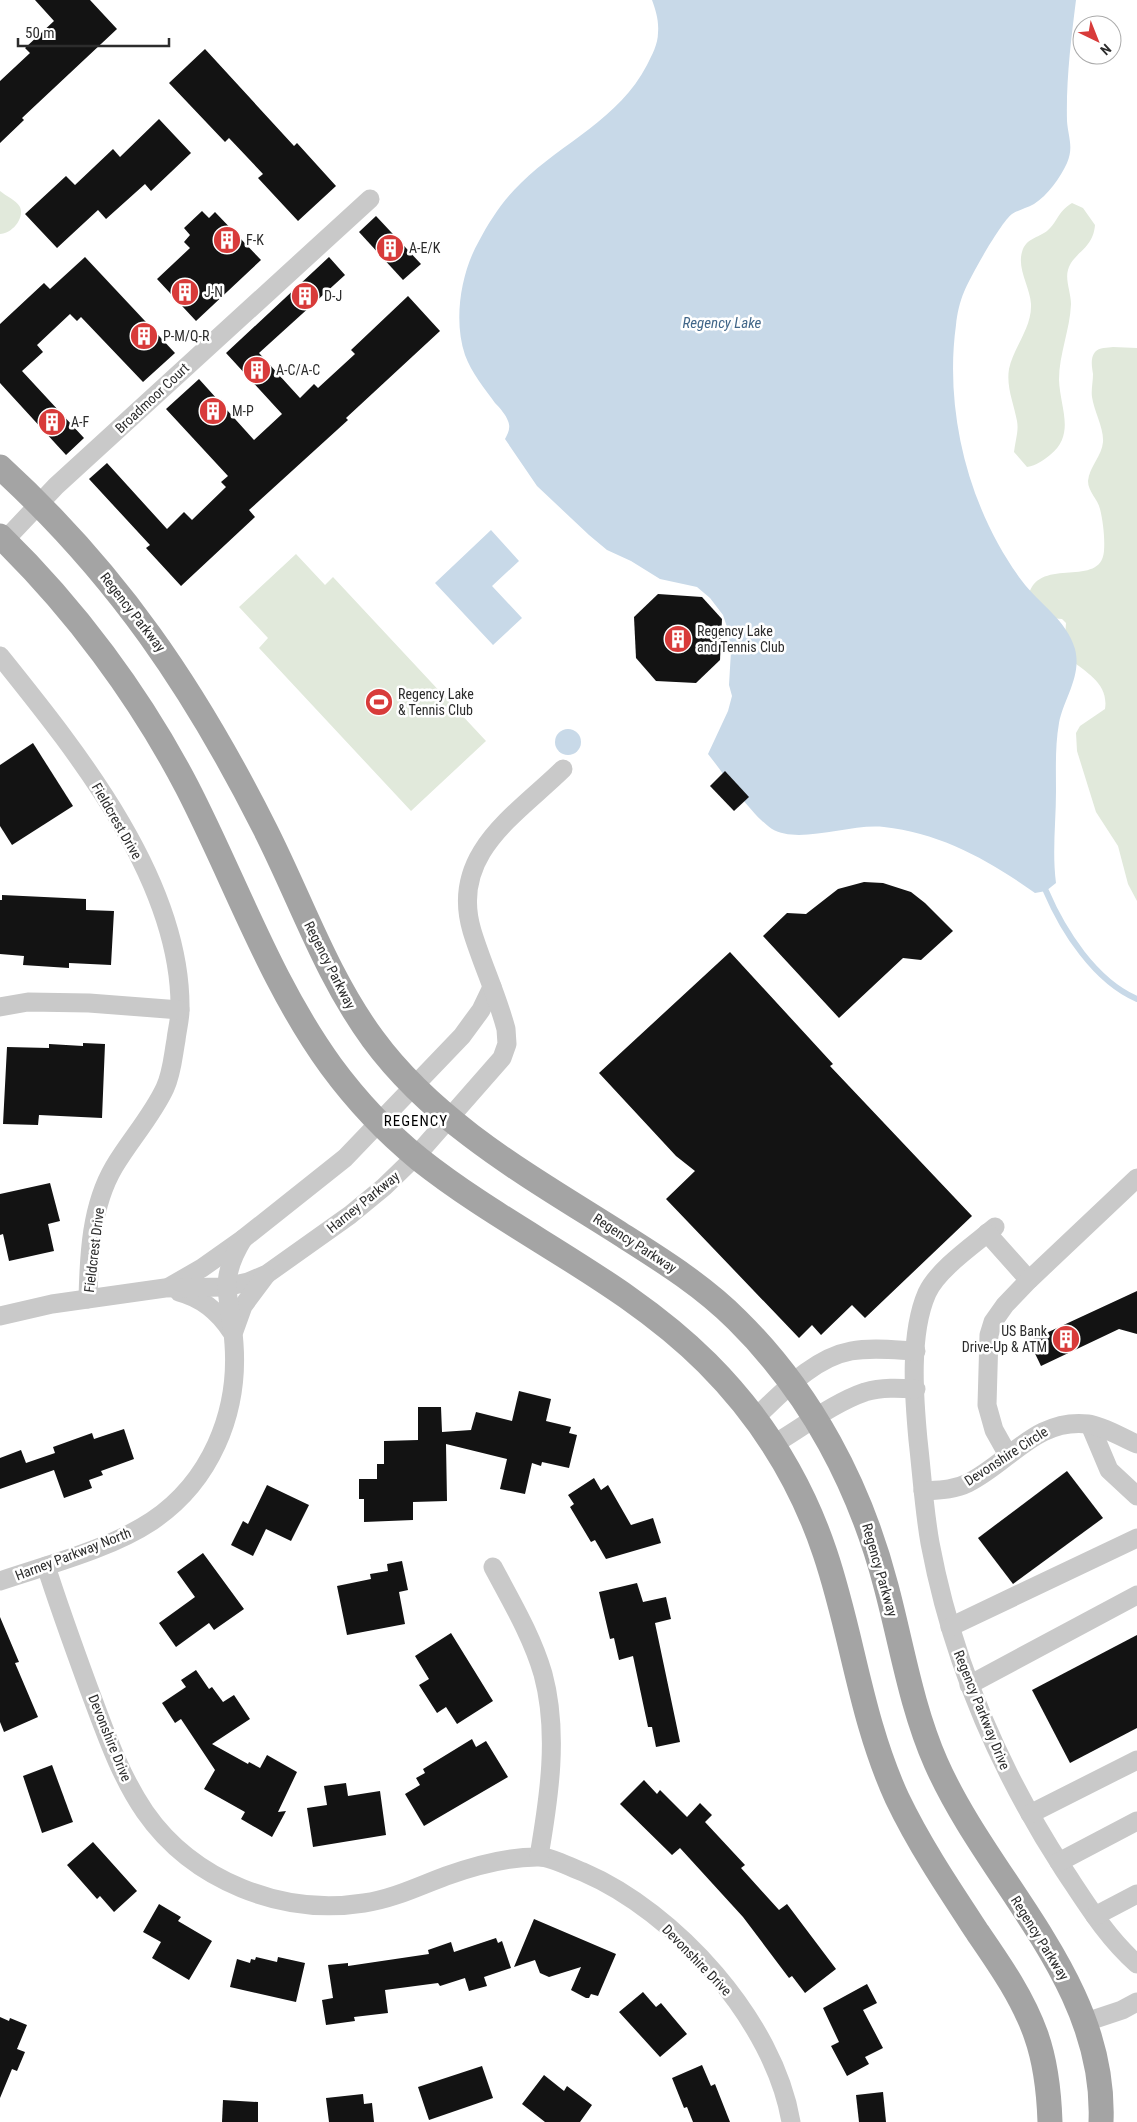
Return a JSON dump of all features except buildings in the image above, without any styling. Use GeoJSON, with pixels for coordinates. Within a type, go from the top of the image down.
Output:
{"type":"FeatureCollection","features":[{"type":"Feature","properties":{"kind":"main road","name":"Regency Parkway"},"geometry":{"type":"LineString","coordinates":[[0,467],[39,504],[111,583],[180,676],[206,717],[244,788],[343,993],[375,1042],[414,1086],[449,1118],[517,1168],[696,1284],[743,1326],[792,1385],[816,1419],[846,1472],[869,1528],[887,1590],[915,1709],[947,1786],[973,1834],[1057,1964],[1086,2022],[1097,2074],[1101,2122]]}},
{"type":"Feature","properties":{"kind":"main road"},"geometry":{"type":"LineString","coordinates":[[2,538],[48,586],[83,628],[146,716],[186,784],[295,1010],[332,1068],[379,1123],[416,1156],[468,1194],[610,1285],[651,1314],[708,1365],[774,1444],[808,1508],[826,1556],[868,1722],[897,1796],[932,1862],[1014,1988],[1036,2033],[1046,2068],[1050,2122]]}},
{"type":"Feature","properties":{"kind":"street","name":"Broadmoor Court"},"geometry":{"type":"LineString","coordinates":[[2,538],[56,486],[370,199]]}},
{"type":"Feature","properties":{"kind":"street","name":"Fieldcrest Drive"},"geometry":{"type":"LineString","coordinates":[[0,656],[53,722],[99,786],[148,877],[171,939],[180,1010],[172,1064],[166,1087],[114,1168],[99,1203],[88,1267],[88,1299]]}},
{"type":"Feature","properties":{"kind":"street","name":"Harney Parkway"},"geometry":{"type":"LineString","coordinates":[[165,1288],[225,1287],[248,1282],[267,1274],[366,1203],[416,1156],[493,1070],[504,1052],[506,1029],[469,917],[467,892],[472,869],[493,836],[563,769]]}},
{"type":"Feature","properties":{"kind":"street"},"geometry":{"type":"LineString","coordinates":[[0,1316],[52,1304],[165,1288],[202,1268],[330,1171],[379,1123],[472,1022],[492,987]]}},
{"type":"Feature","properties":{"kind":"street"},"geometry":{"type":"LineString","coordinates":[[0,1006],[28,1002],[180,1010]]}},
{"type":"Feature","properties":{"kind":"street"},"geometry":{"type":"LineString","coordinates":[[1008,1455],[990,1419],[986,1390],[989,1336],[996,1315],[1029,1280],[1137,1178]]}},
{"type":"Feature","properties":{"kind":"street","name":"Regency Parkway Drive"},"geometry":{"type":"LineString","coordinates":[[1029,1280],[991,1230],[946,1269],[930,1288],[919,1319],[916,1351],[916,1389],[923,1491],[932,1553],[950,1627],[969,1686],[998,1752],[1030,1814],[1059,1862],[1095,1916],[1117,1944],[1137,1964]]}},
{"type":"Feature","properties":{"kind":"street"},"geometry":{"type":"LineString","coordinates":[[225,1287],[228,1268],[242,1239]]}},
{"type":"Feature","properties":{"kind":"street","name":"Harney Parkway"},"geometry":{"type":"LineString","coordinates":[[233,1334],[243,1306],[267,1274]]}},
{"type":"Feature","properties":{"kind":"street","name":"Harney Parkway North"},"geometry":{"type":"LineString","coordinates":[[0,1581],[84,1553],[150,1522],[167,1510],[196,1480],[218,1442],[227,1417],[234,1368],[233,1334],[225,1287]]}},
{"type":"Feature","properties":{"kind":"street"},"geometry":{"type":"LineString","coordinates":[[165,1288],[190,1295],[202,1301],[223,1319],[233,1334]]}},
{"type":"Feature","properties":{"kind":"street"},"geometry":{"type":"LineString","coordinates":[[754,1418],[792,1385],[825,1361],[849,1351],[869,1349],[916,1351]]}},
{"type":"Feature","properties":{"kind":"street"},"geometry":{"type":"LineString","coordinates":[[774,1444],[866,1392],[893,1388],[916,1389]]}},
{"type":"Feature","properties":{"kind":"street"},"geometry":{"type":"LineString","coordinates":[[1090,1424],[1137,1444]]}},
{"type":"Feature","properties":{"kind":"street"},"geometry":{"type":"LineString","coordinates":[[1090,1424],[1109,1470],[1137,1496]]}},
{"type":"Feature","properties":{"kind":"street","name":"Devonshire Circle"},"geometry":{"type":"LineString","coordinates":[[923,1491],[947,1490],[963,1485],[1052,1426],[1090,1424]]}},
{"type":"Feature","properties":{"kind":"street"},"geometry":{"type":"LineString","coordinates":[[950,1627],[1137,1538]]}},
{"type":"Feature","properties":{"kind":"street","name":"Devonshire Drive"},"geometry":{"type":"LineString","coordinates":[[46,1566],[111,1748],[131,1790],[147,1815],[187,1857],[214,1875],[247,1891],[275,1900],[307,1906],[336,1906],[389,1898],[477,1867],[539,1856],[564,1864],[608,1884],[647,1910],[680,1938],[724,1984],[750,2020],[779,2076],[791,2122]]}},
{"type":"Feature","properties":{"kind":"street"},"geometry":{"type":"LineString","coordinates":[[493,1567],[534,1649],[543,1675],[549,1706],[551,1755],[547,1809],[539,1856]]}},
{"type":"Feature","properties":{"kind":"street"},"geometry":{"type":"LineString","coordinates":[[969,1686],[1137,1595]]}},
{"type":"Feature","properties":{"kind":"street"},"geometry":{"type":"LineString","coordinates":[[1030,1814],[1137,1760]]}},
{"type":"Feature","properties":{"kind":"street"},"geometry":{"type":"LineString","coordinates":[[1059,1862],[1137,1821]]}},
{"type":"Feature","properties":{"kind":"street"},"geometry":{"type":"LineString","coordinates":[[1095,1916],[1137,1894]]}},
{"type":"Feature","properties":{"kind":"street"},"geometry":{"type":"LineString","coordinates":[[1086,2022],[1122,2010],[1137,2002]]}},
{"type":"Feature","properties":{"kind":"shaded area"},"geometry":{"type":"Polygon","coordinates":[[[0,191],[16,202],[20,207],[21,216],[12,229],[0,234],[0,191]]]}},
{"type":"Feature","properties":{"kind":"shaded area"},"geometry":{"type":"Polygon","coordinates":[[[1072,203],[1083,208],[1095,225],[1091,240],[1074,259],[1067,274],[1071,304],[1059,370],[1065,429],[1058,447],[1050,455],[1037,464],[1027,467],[1014,452],[1017,425],[1008,376],[1011,361],[1026,329],[1031,313],[1030,298],[1021,265],[1022,252],[1026,244],[1047,231],[1063,210],[1072,203]]]}},
{"type":"Feature","properties":{"kind":"shaded area"},"geometry":{"type":"Polygon","coordinates":[[[1113,347],[1137,348],[1137,901],[1128,884],[1118,846],[1096,812],[1077,751],[1076,733],[1080,726],[1105,709],[1104,693],[1096,680],[1071,660],[1065,638],[1066,623],[1062,619],[1050,618],[1029,594],[1035,583],[1045,577],[1093,568],[1100,562],[1104,551],[1103,524],[1099,505],[1088,485],[1089,476],[1103,442],[1102,431],[1092,397],[1092,360],[1093,354],[1097,350],[1113,347]]]}},
{"type":"Feature","properties":{"kind":"shaded area","name":"Regency Lake & Tennis Club"},"geometry":{"type":"Polygon","coordinates":[[[296,554],[325,585],[333,577],[486,741],[411,811],[259,648],[268,638],[239,607],[296,554]]]}},
{"type":"Feature","properties":{"kind":"water","name":"Regency Lake"},"geometry":{"type":"Polygon","coordinates":[[[652,0],[1076,0],[1074,15],[1072,15],[1067,90],[1070,152],[1067,163],[1057,180],[1044,196],[1034,204],[1012,214],[1007,219],[979,263],[960,303],[956,321],[953,358],[958,426],[975,492],[1003,553],[1022,581],[1066,629],[1075,649],[1077,659],[1072,687],[1059,723],[1056,757],[1054,848],[1056,883],[1046,891],[1035,893],[1000,870],[964,850],[925,835],[905,830],[871,827],[796,835],[772,829],[764,823],[747,805],[708,754],[728,711],[732,696],[729,685],[731,651],[728,630],[723,615],[710,598],[697,587],[660,579],[631,561],[607,550],[537,486],[505,439],[509,428],[506,416],[478,380],[465,355],[461,341],[459,312],[463,281],[479,241],[498,210],[515,189],[537,168],[606,115],[635,84],[647,65],[657,41],[658,20],[652,0]]]}},
{"type":"Feature","properties":{"kind":"water"},"geometry":{"type":"Polygon","coordinates":[[[491,530],[519,561],[492,586],[522,618],[493,645],[435,583],[491,530]]]}},
{"type":"Feature","properties":{"kind":"water"},"geometry":{"type":"Polygon","coordinates":[[[568,729],[577,733],[581,742],[577,751],[568,755],[559,751],[555,742],[559,733],[568,729]]]}},
{"type":"Feature","properties":{"kind":"waterway"},"geometry":{"type":"LineString","coordinates":[[1046,891],[1061,922],[1082,953],[1107,980],[1137,999]]}},
{"type":"Feature","properties":{"kind":"place","name":"F-K"},"geometry":{"type":"Point","coordinates":[227,240]}},
{"type":"Feature","properties":{"kind":"place","name":"A-E/K"},"geometry":{"type":"Point","coordinates":[390,248]}},
{"type":"Feature","properties":{"kind":"place","name":"J-N"},"geometry":{"type":"Point","coordinates":[185,292]}},
{"type":"Feature","properties":{"kind":"place","name":"D-J"},"geometry":{"type":"Point","coordinates":[305,296]}},
{"type":"Feature","properties":{"kind":"place","name":"P-M/Q-R"},"geometry":{"type":"Point","coordinates":[144,336]}},
{"type":"Feature","properties":{"kind":"place","name":"A-C/A-C"},"geometry":{"type":"Point","coordinates":[257,370]}},
{"type":"Feature","properties":{"kind":"place","name":"M-P"},"geometry":{"type":"Point","coordinates":[213,411]}},
{"type":"Feature","properties":{"kind":"place","name":"A-F"},"geometry":{"type":"Point","coordinates":[52,422]}},
{"type":"Feature","properties":{"kind":"place","name":"Regency Lake and Tennis Club"},"geometry":{"type":"Point","coordinates":[678,639]}},
{"type":"Feature","properties":{"kind":"place","name":"Regency Lake & Tennis Club"},"geometry":{"type":"Point","coordinates":[379,702]}},
{"type":"Feature","properties":{"kind":"place","name":"US Bank Drive-Up & ATM"},"geometry":{"type":"Point","coordinates":[1066,1339]}},
{"type":"Feature","properties":{"kind":"district","name":"REGENCY"},"geometry":{"type":"Point","coordinates":[416,1121]}}]}
